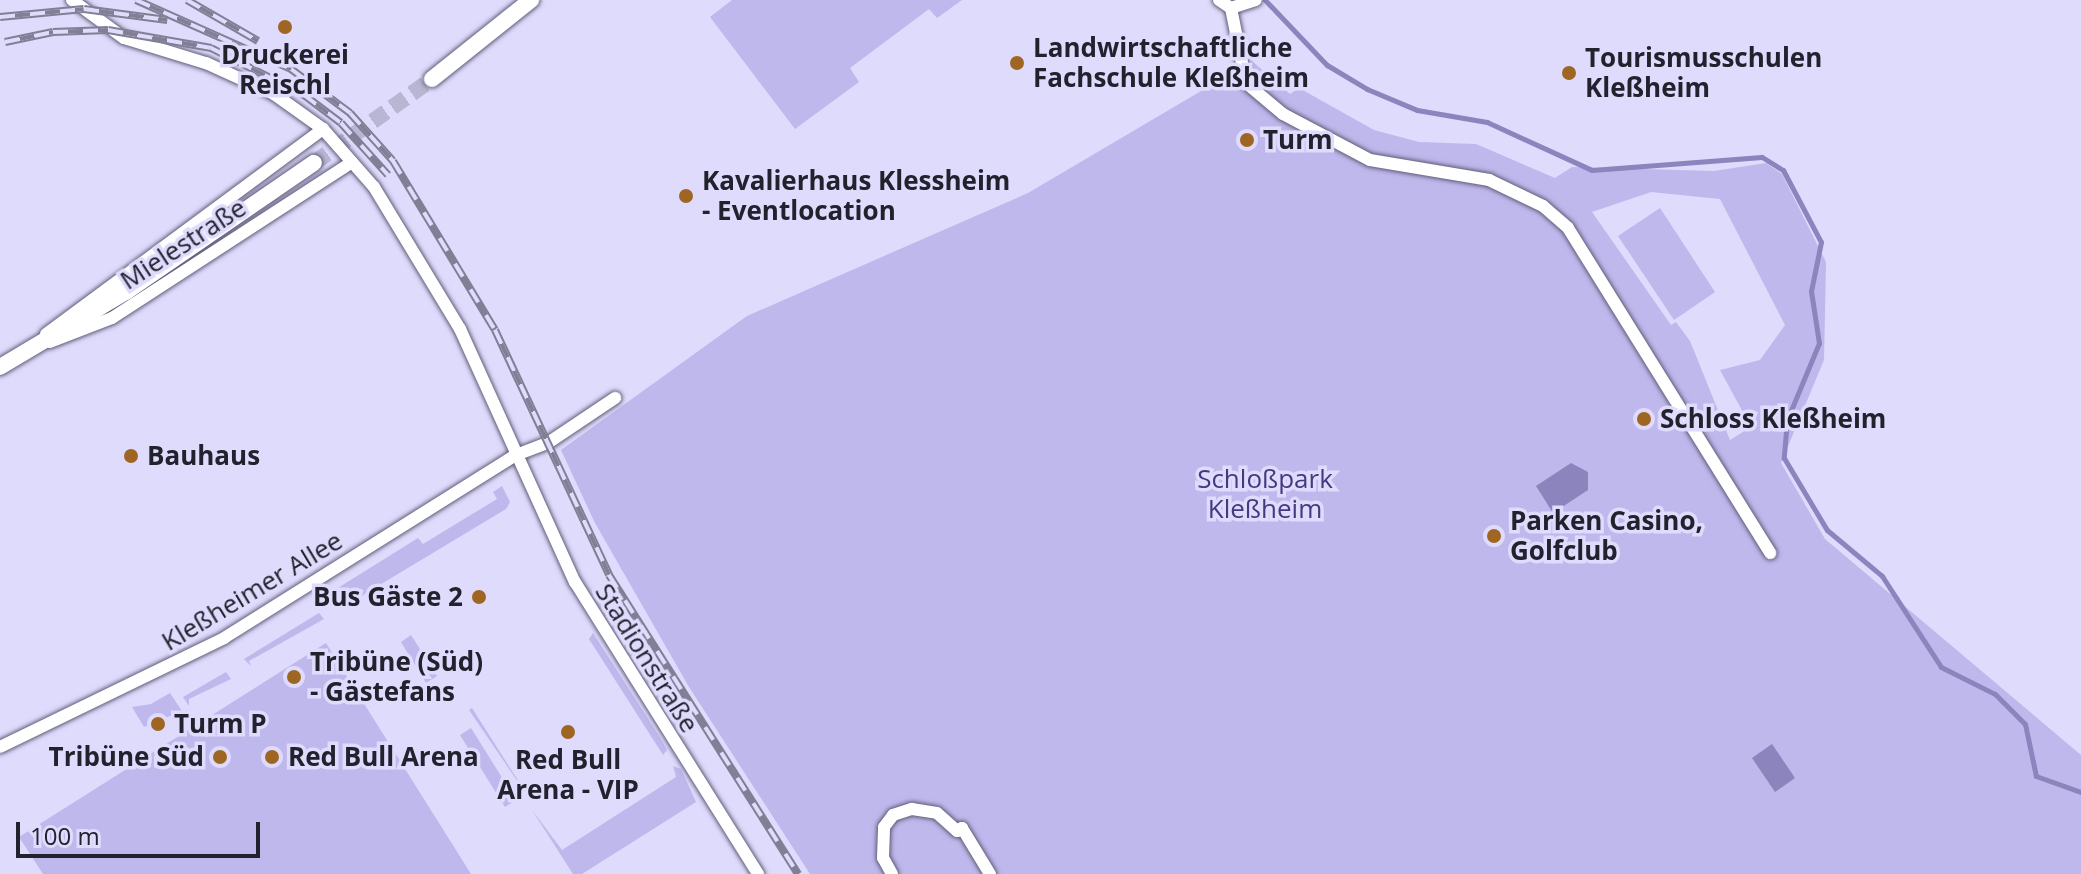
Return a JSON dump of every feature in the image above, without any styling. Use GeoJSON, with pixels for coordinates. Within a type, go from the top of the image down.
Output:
{"type":"FeatureCollection","features":[{"type":"Feature","properties":{"kind":"street","name":"Stadionstraße"},"geometry":{"type":"LineString","coordinates":[[72,0],[124,38],[238,75],[323,129],[352,162],[399,225],[460,329],[516,455],[595,619],[758,874]]}},
{"type":"Feature","properties":{"kind":"street"},"geometry":{"type":"LineString","coordinates":[[432,79],[531,0]]}},
{"type":"Feature","properties":{"kind":"street"},"geometry":{"type":"LineString","coordinates":[[1219,0],[1231,8],[1246,83],[1283,114],[1370,160],[1489,180],[1543,206],[1568,228],[1770,553]]}},
{"type":"Feature","properties":{"kind":"street"},"geometry":{"type":"LineString","coordinates":[[1231,8],[1256,0]]}},
{"type":"Feature","properties":{"kind":"street","name":"Mielestraße"},"geometry":{"type":"LineString","coordinates":[[32,347],[63,319],[323,129]]}},
{"type":"Feature","properties":{"kind":"street","name":"Mielestraße"},"geometry":{"type":"LineString","coordinates":[[32,347],[112,318],[352,162]]}},
{"type":"Feature","properties":{"kind":"street","name":"Mielestraße"},"geometry":{"type":"LineString","coordinates":[[0,367],[126,292],[314,163]]}},
{"type":"Feature","properties":{"kind":"street","name":"Kleßheimer Allee"},"geometry":{"type":"LineString","coordinates":[[0,747],[224,638],[516,455],[548,443],[615,398]]}},
{"type":"Feature","properties":{"kind":"street"},"geometry":{"type":"LineString","coordinates":[[892,874],[883,858],[884,827],[893,815],[912,809],[937,813],[957,831],[962,828],[990,874]]}},
{"type":"Feature","properties":{"kind":"green space"},"geometry":{"type":"Polygon","coordinates":[[[732,0],[962,0],[937,18],[929,9],[850,68],[859,82],[795,129],[710,17],[732,0]]]}},
{"type":"Feature","properties":{"kind":"green space","name":"Schloßpark Kleßheim"},"geometry":{"type":"Polygon","coordinates":[[[1252,61],[1290,94],[1299,88],[1374,130],[1419,142],[1476,144],[1555,178],[1572,167],[1714,171],[1766,163],[1782,174],[1826,262],[1824,360],[1781,463],[1825,539],[2081,755],[2081,874],[810,874],[689,687],[595,523],[561,450],[747,316],[1028,193],[1252,61]],[[1651,192],[1592,212],[1671,325],[1676,322],[1690,341],[1730,440],[1751,427],[1720,370],[1760,360],[1785,325],[1720,199],[1651,192]]]}},
{"type":"Feature","properties":{"kind":"green space"},"geometry":{"type":"Polygon","coordinates":[[[1660,208],[1715,292],[1674,320],[1618,236],[1660,208]]]}},
{"type":"Feature","properties":{"kind":"green space"},"geometry":{"type":"Polygon","coordinates":[[[502,486],[510,502],[506,509],[343,607],[333,591],[418,538],[423,544],[497,499],[493,492],[502,486]]]}},
{"type":"Feature","properties":{"kind":"green space"},"geometry":{"type":"Polygon","coordinates":[[[319,613],[324,619],[249,661],[251,666],[244,659],[319,613]]]}},
{"type":"Feature","properties":{"kind":"green space"},"geometry":{"type":"Polygon","coordinates":[[[593,633],[661,739],[667,750],[663,755],[589,639],[593,633]]]}},
{"type":"Feature","properties":{"kind":"green space"},"geometry":{"type":"Polygon","coordinates":[[[411,635],[437,676],[426,683],[401,642],[411,635]]]}},
{"type":"Feature","properties":{"kind":"green space","name":"Red Bull Arena"},"geometry":{"type":"Polygon","coordinates":[[[326,643],[471,874],[43,874],[19,837],[326,643]]]}},
{"type":"Feature","properties":{"kind":"green space"},"geometry":{"type":"Polygon","coordinates":[[[226,672],[231,679],[189,699],[189,706],[183,697],[226,672]]]}},
{"type":"Feature","properties":{"kind":"green space"},"geometry":{"type":"Polygon","coordinates":[[[170,693],[182,711],[144,727],[132,707],[151,704],[170,693]]]}},
{"type":"Feature","properties":{"kind":"green space"},"geometry":{"type":"Polygon","coordinates":[[[472,708],[531,801],[469,710],[472,708]]]}},
{"type":"Feature","properties":{"kind":"green space"},"geometry":{"type":"Polygon","coordinates":[[[471,728],[516,800],[505,807],[460,735],[471,728]]]}},
{"type":"Feature","properties":{"kind":"green space"},"geometry":{"type":"Polygon","coordinates":[[[673,766],[681,769],[696,802],[582,874],[573,874],[532,810],[562,850],[676,777],[673,766]]]}},
{"type":"Feature","properties":{"kind":"shaded area"},"geometry":{"type":"Polygon","coordinates":[[[1571,463],[1588,472],[1588,490],[1553,513],[1536,486],[1571,463]]]}},
{"type":"Feature","properties":{"kind":"shaded area"},"geometry":{"type":"Polygon","coordinates":[[[1772,744],[1795,778],[1775,792],[1752,758],[1772,744]]]}},
{"type":"Feature","properties":{"kind":"waterway"},"geometry":{"type":"LineString","coordinates":[[1265,0],[1327,65],[1367,89],[1417,110],[1487,122],[1592,170],[1762,157],[1783,170],[1821,242],[1811,291],[1819,343],[1787,420],[1784,458],[1827,530],[1882,576],[1941,667],[1995,694],[2025,724],[2036,776],[2081,792]]}},
{"type":"Feature","properties":{"kind":"tunnel"},"geometry":{"type":"LineString","coordinates":[[314,163],[432,79]]}},
{"type":"Feature","properties":{"kind":"railway"},"geometry":{"type":"LineString","coordinates":[[136,0],[291,69],[350,113],[393,161],[495,330],[609,575],[798,874]]}},
{"type":"Feature","properties":{"kind":"railway"},"geometry":{"type":"LineString","coordinates":[[187,0],[258,41]]}},
{"type":"Feature","properties":{"kind":"railway"},"geometry":{"type":"LineString","coordinates":[[0,17],[84,9],[167,20]]}},
{"type":"Feature","properties":{"kind":"railway"},"geometry":{"type":"LineString","coordinates":[[5,42],[53,32],[108,30],[211,48],[304,95],[341,123],[388,175]]}},
{"type":"Feature","properties":{"kind":"place","name":"Druckerei Reischl"},"geometry":{"type":"Point","coordinates":[285,27]}},
{"type":"Feature","properties":{"kind":"place","name":"Landwirtschaftliche Fachschule Kleßheim"},"geometry":{"type":"Point","coordinates":[1017,63]}},
{"type":"Feature","properties":{"kind":"place","name":"Tourismusschulen Kleßheim"},"geometry":{"type":"Point","coordinates":[1569,73]}},
{"type":"Feature","properties":{"kind":"place","name":"Turm"},"geometry":{"type":"Point","coordinates":[1247,140]}},
{"type":"Feature","properties":{"kind":"place","name":"Kavalierhaus Klessheim - Eventlocation"},"geometry":{"type":"Point","coordinates":[686,196]}},
{"type":"Feature","properties":{"kind":"place","name":"Schloss Kleßheim"},"geometry":{"type":"Point","coordinates":[1644,419]}},
{"type":"Feature","properties":{"kind":"place","name":"Bauhaus"},"geometry":{"type":"Point","coordinates":[131,456]}},
{"type":"Feature","properties":{"kind":"place","name":"Parken Casino, Golfclub"},"geometry":{"type":"Point","coordinates":[1494,536]}},
{"type":"Feature","properties":{"kind":"place","name":"Bus Gäste 2"},"geometry":{"type":"Point","coordinates":[479,597]}},
{"type":"Feature","properties":{"kind":"place","name":"Tribüne (Süd) - Gästefans"},"geometry":{"type":"Point","coordinates":[294,677]}},
{"type":"Feature","properties":{"kind":"place","name":"Turm P"},"geometry":{"type":"Point","coordinates":[158,724]}},
{"type":"Feature","properties":{"kind":"place","name":"Red Bull Arena - VIP"},"geometry":{"type":"Point","coordinates":[568,732]}},
{"type":"Feature","properties":{"kind":"place","name":"Tribüne Süd"},"geometry":{"type":"Point","coordinates":[220,757]}},
{"type":"Feature","properties":{"kind":"place","name":"Red Bull Arena"},"geometry":{"type":"Point","coordinates":[272,757]}}]}
